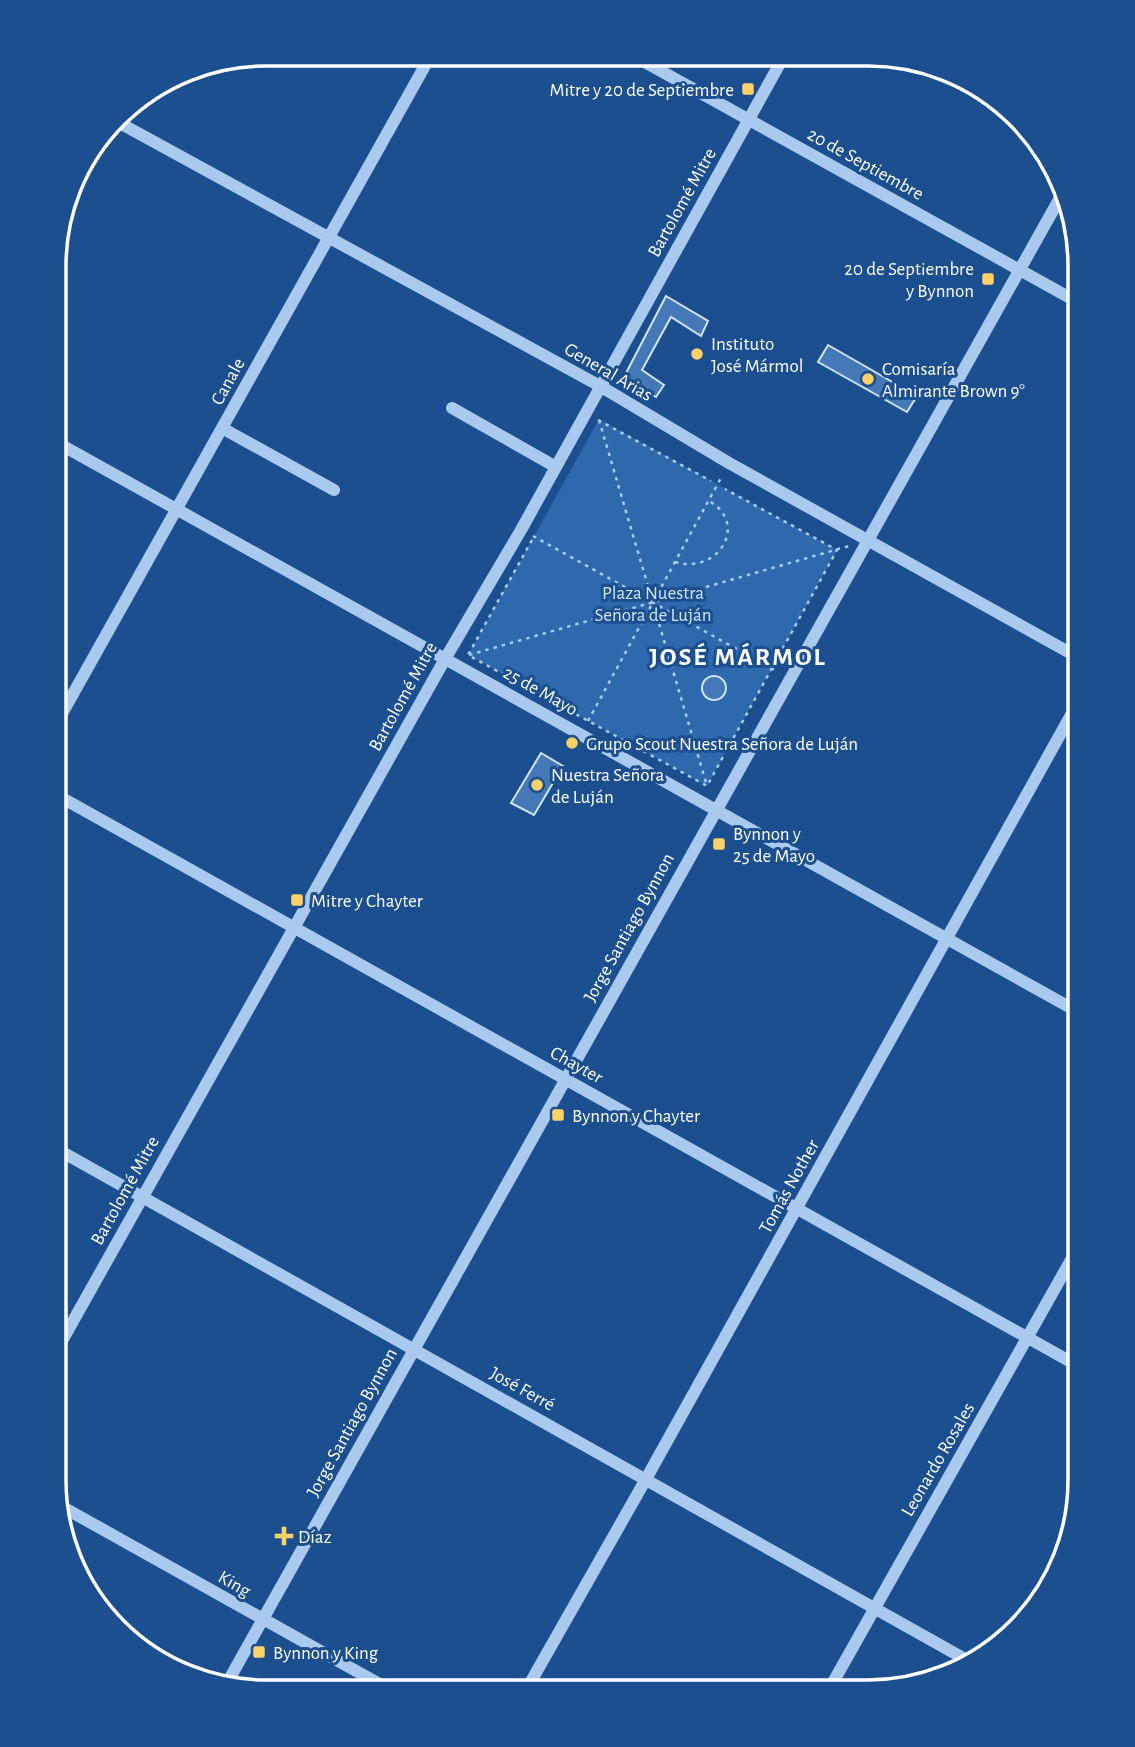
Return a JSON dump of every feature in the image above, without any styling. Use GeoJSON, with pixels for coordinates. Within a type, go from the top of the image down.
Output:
{"type":"FeatureCollection","features":[{"type":"Feature","properties":{"kind":"street","name":"Canale"},"geometry":{"type":"LineString","coordinates":[[67,705],[424,67]]}},
{"type":"Feature","properties":{"kind":"street","name":"20 de Septiembre"},"geometry":{"type":"LineString","coordinates":[[653,67],[1068,297]]}},
{"type":"Feature","properties":{"kind":"street","name":"Bartolomé Mitre"},"geometry":{"type":"LineString","coordinates":[[67,1332],[445,659],[521,530],[778,67]]}},
{"type":"Feature","properties":{"kind":"street","name":"General Arias"},"geometry":{"type":"LineString","coordinates":[[125,126],[600,386],[729,463],[1068,652]]}},
{"type":"Feature","properties":{"kind":"street","name":"Jorge Santiago Bynnon"},"geometry":{"type":"LineString","coordinates":[[230,1677],[1057,202]]}},
{"type":"Feature","properties":{"kind":"street"},"geometry":{"type":"LineString","coordinates":[[452,408],[556,467]]}},
{"type":"Feature","properties":{"kind":"street"},"geometry":{"type":"LineString","coordinates":[[222,428],[334,490]]}},
{"type":"Feature","properties":{"kind":"street","name":"25 de Mayo"},"geometry":{"type":"LineString","coordinates":[[67,448],[1068,1006]]}},
{"type":"Feature","properties":{"kind":"street","name":"Tomás Nother"},"geometry":{"type":"LineString","coordinates":[[532,1680],[1068,721]]}},
{"type":"Feature","properties":{"kind":"street","name":"Chayter"},"geometry":{"type":"LineString","coordinates":[[67,801],[1068,1360]]}},
{"type":"Feature","properties":{"kind":"street","name":"José Ferré"},"geometry":{"type":"LineString","coordinates":[[67,1155],[962,1657]]}},
{"type":"Feature","properties":{"kind":"street","name":"Leonardo Rosales"},"geometry":{"type":"LineString","coordinates":[[834,1680],[1068,1266]]}},
{"type":"Feature","properties":{"kind":"street","name":"King"},"geometry":{"type":"LineString","coordinates":[[69,1511],[372,1680]]}},
{"type":"Feature","properties":{"kind":"path"},"geometry":{"type":"LineString","coordinates":[[592,400],[707,786],[717,809]]}},
{"type":"Feature","properties":{"kind":"path"},"geometry":{"type":"LineString","coordinates":[[592,431],[599,419]]}},
{"type":"Feature","properties":{"kind":"path"},"geometry":{"type":"LineString","coordinates":[[599,419],[712,481]]}},
{"type":"Feature","properties":{"kind":"path"},"geometry":{"type":"LineString","coordinates":[[580,733],[729,463]]}},
{"type":"Feature","properties":{"kind":"path"},"geometry":{"type":"LineString","coordinates":[[724,489],[838,550]]}},
{"type":"Feature","properties":{"kind":"path"},"geometry":{"type":"LineString","coordinates":[[675,562],[699,565],[709,561],[724,545],[726,522],[721,512],[709,501]]}},
{"type":"Feature","properties":{"kind":"path"},"geometry":{"type":"LineString","coordinates":[[468,655],[540,525]]}},
{"type":"Feature","properties":{"kind":"path"},"geometry":{"type":"LineString","coordinates":[[521,530],[790,679]]}},
{"type":"Feature","properties":{"kind":"path"},"geometry":{"type":"LineString","coordinates":[[445,659],[468,655],[653,603],[867,540]]}},
{"type":"Feature","properties":{"kind":"path"},"geometry":{"type":"LineString","coordinates":[[707,786],[838,550]]}},
{"type":"Feature","properties":{"kind":"path"},"geometry":{"type":"LineString","coordinates":[[468,655],[707,786]]}},
{"type":"Feature","properties":{"kind":"green space","name":"Plaza Nuestra Señora de Luján"},"geometry":{"type":"Polygon","coordinates":[[[599,419],[837,550],[707,786],[468,655],[599,419]]]}},
{"type":"Feature","properties":{"kind":"building"},"geometry":{"type":"Polygon","coordinates":[[[666,296],[708,321],[701,336],[671,317],[642,370],[664,385],[656,397],[624,377],[666,296]]]}},
{"type":"Feature","properties":{"kind":"building","name":"Comisaría Almirante Brown 9°"},"geometry":{"type":"Polygon","coordinates":[[[828,345],[917,396],[907,412],[818,362],[828,345]]]}},
{"type":"Feature","properties":{"kind":"building"},"geometry":{"type":"Polygon","coordinates":[[[714,676],[722,680],[726,688],[722,696],[714,700],[706,696],[702,688],[706,680],[714,676]]]}},
{"type":"Feature","properties":{"kind":"building","name":"Nuestra Señora de Luján"},"geometry":{"type":"Polygon","coordinates":[[[541,753],[563,766],[534,815],[511,803],[541,753]]]}},
{"type":"Feature","properties":{"kind":"place","name":"Mitre y 20 de Septiembre"},"geometry":{"type":"Point","coordinates":[748,89]}},
{"type":"Feature","properties":{"kind":"place","name":"20 de Septiembre y Bynnon"},"geometry":{"type":"Point","coordinates":[988,279]}},
{"type":"Feature","properties":{"kind":"place","name":"Instituto José Mármol"},"geometry":{"type":"Point","coordinates":[697,354]}},
{"type":"Feature","properties":{"kind":"place","name":"Comisaría Almirante Brown 9°"},"geometry":{"type":"Point","coordinates":[868,379]}},
{"type":"Feature","properties":{"kind":"place","name":"Grupo Scout Nuestra Señora de Luján"},"geometry":{"type":"Point","coordinates":[572,743]}},
{"type":"Feature","properties":{"kind":"place","name":"Nuestra Señora de Luján"},"geometry":{"type":"Point","coordinates":[537,785]}},
{"type":"Feature","properties":{"kind":"place","name":"Bynnon y 25 de Mayo"},"geometry":{"type":"Point","coordinates":[719,844]}},
{"type":"Feature","properties":{"kind":"place","name":"Mitre y Chayter"},"geometry":{"type":"Point","coordinates":[297,900]}},
{"type":"Feature","properties":{"kind":"place","name":"Bynnon y Chayter"},"geometry":{"type":"Point","coordinates":[558,1115]}},
{"type":"Feature","properties":{"kind":"place","name":"Díaz"},"geometry":{"type":"Point","coordinates":[284,1536]}},
{"type":"Feature","properties":{"kind":"place","name":"Bynnon y King"},"geometry":{"type":"Point","coordinates":[259,1652]}},
{"type":"Feature","properties":{"kind":"district","name":"JOSÉ MÁRMOL"},"geometry":{"type":"Point","coordinates":[738,656]}}]}
